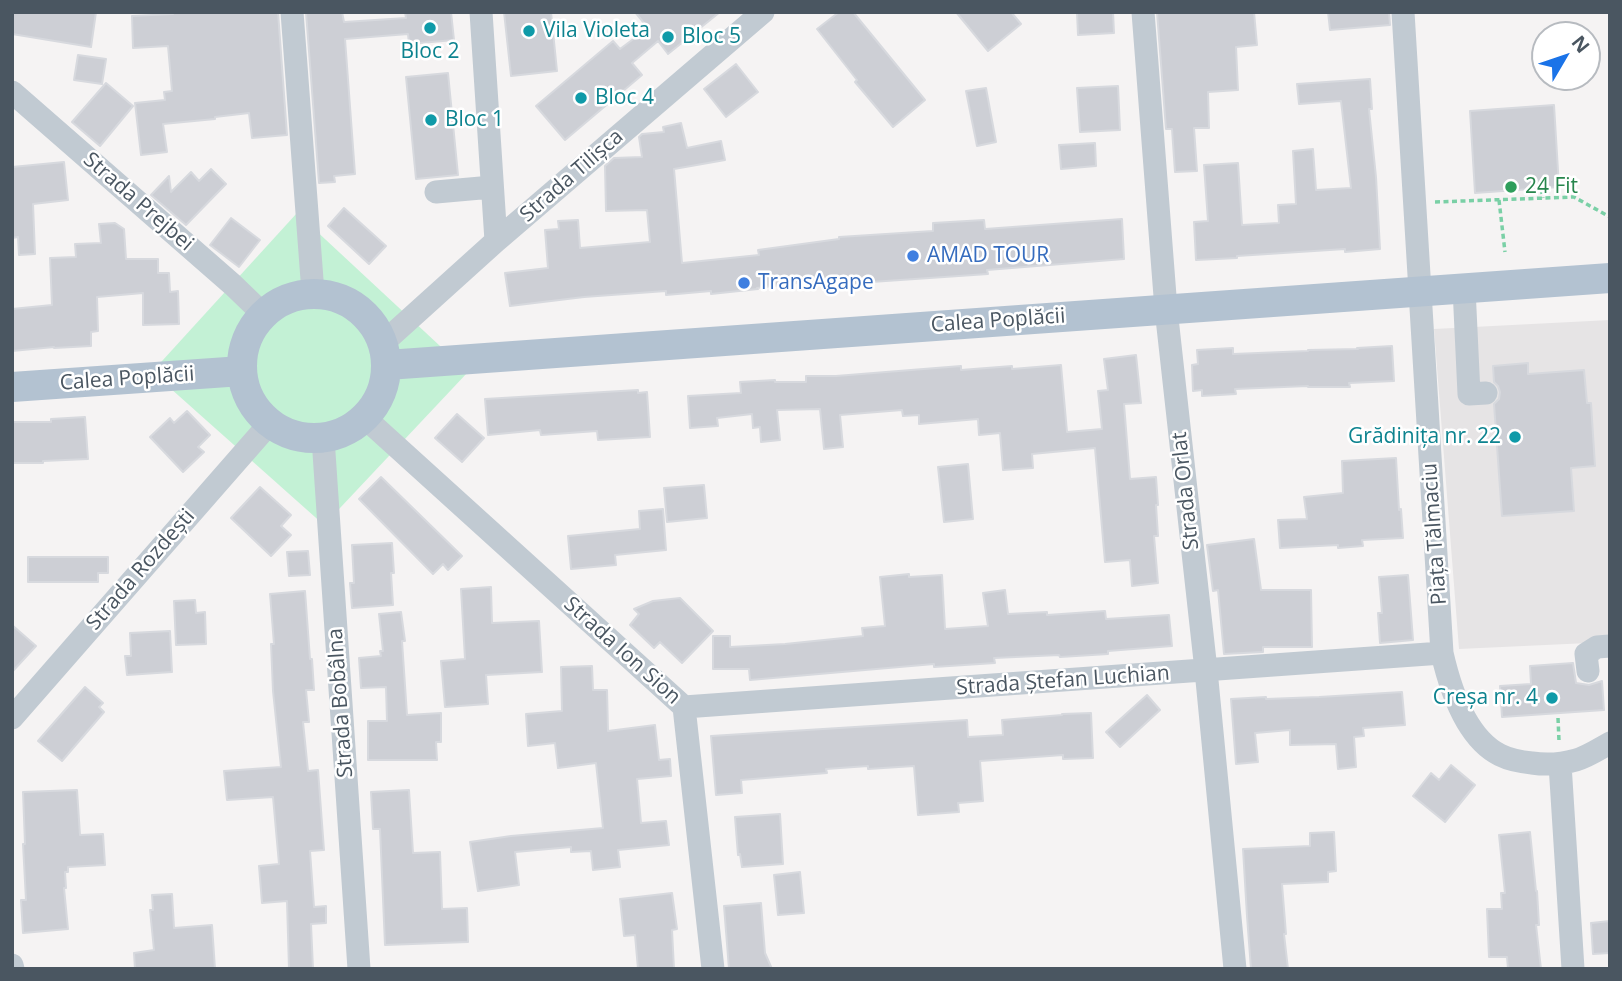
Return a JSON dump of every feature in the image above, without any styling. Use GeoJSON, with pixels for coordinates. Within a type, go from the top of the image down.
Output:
{"type":"FeatureCollection","features":[{"type":"Feature","properties":{"kind":"main road","name":"Calea Poplăcii"},"geometry":{"type":"LineString","coordinates":[[385,354],[1166,309],[1610,278]]}},
{"type":"Feature","properties":{"kind":"main road"},"geometry":{"type":"LineString","coordinates":[[313,293],[339,298],[361,311],[370,320],[385,354],[385,380],[374,407],[365,418],[345,431],[323,438],[295,436],[270,423],[254,405],[244,383],[242,371],[244,346],[255,323],[263,314],[286,299],[313,293]]}},
{"type":"Feature","properties":{"kind":"main road","name":"Calea Poplăcii"},"geometry":{"type":"LineString","coordinates":[[12,387],[242,371]]}},
{"type":"Feature","properties":{"kind":"street"},"geometry":{"type":"LineString","coordinates":[[292,12],[313,293]]}},
{"type":"Feature","properties":{"kind":"street"},"geometry":{"type":"LineString","coordinates":[[481,12],[496,241]]}},
{"type":"Feature","properties":{"kind":"street","name":"Strada Tilișca"},"geometry":{"type":"LineString","coordinates":[[385,354],[496,241],[763,12]]}},
{"type":"Feature","properties":{"kind":"street","name":"Strada Orlat"},"geometry":{"type":"LineString","coordinates":[[1143,12],[1166,309],[1206,670],[1235,969]]}},
{"type":"Feature","properties":{"kind":"street","name":"Piața Tălmaciu"},"geometry":{"type":"LineString","coordinates":[[1403,12],[1442,653],[1447,677],[1469,724],[1483,742],[1499,754],[1517,761],[1560,764],[1578,760],[1610,743]]}},
{"type":"Feature","properties":{"kind":"street","name":"Strada Prejbei"},"geometry":{"type":"LineString","coordinates":[[12,92],[263,314]]}},
{"type":"Feature","properties":{"kind":"street"},"geometry":{"type":"LineString","coordinates":[[436,192],[492,187]]}},
{"type":"Feature","properties":{"kind":"street"},"geometry":{"type":"LineString","coordinates":[[1464,288],[1469,394],[1486,393]]}},
{"type":"Feature","properties":{"kind":"street","name":"Strada Ion Sion"},"geometry":{"type":"LineString","coordinates":[[365,418],[684,707],[713,969]]}},
{"type":"Feature","properties":{"kind":"street","name":"Strada Rozdești"},"geometry":{"type":"LineString","coordinates":[[12,718],[270,423]]}},
{"type":"Feature","properties":{"kind":"street","name":"Strada Bobâlna"},"geometry":{"type":"LineString","coordinates":[[323,438],[359,969]]}},
{"type":"Feature","properties":{"kind":"street"},"geometry":{"type":"LineString","coordinates":[[1587,671],[1586,654],[1597,647],[1610,646]]}},
{"type":"Feature","properties":{"kind":"street","name":"Strada Ștefan Luchian"},"geometry":{"type":"LineString","coordinates":[[684,707],[1442,653]]}},
{"type":"Feature","properties":{"kind":"street"},"geometry":{"type":"LineString","coordinates":[[1560,764],[1573,969]]}},
{"type":"Feature","properties":{"kind":"path"},"geometry":{"type":"LineString","coordinates":[[1542,189],[1543,198]]}},
{"type":"Feature","properties":{"kind":"path"},"geometry":{"type":"LineString","coordinates":[[1513,191],[1514,199]]}},
{"type":"Feature","properties":{"kind":"path"},"geometry":{"type":"LineString","coordinates":[[1414,203],[1574,197],[1610,217]]}},
{"type":"Feature","properties":{"kind":"path"},"geometry":{"type":"LineString","coordinates":[[1499,200],[1505,252]]}},
{"type":"Feature","properties":{"kind":"shaded area"},"geometry":{"type":"Polygon","coordinates":[[[1610,320],[1610,642],[1459,649],[1434,329],[1610,320]]]}},
{"type":"Feature","properties":{"kind":"green space"},"geometry":{"type":"Polygon","coordinates":[[[297,213],[468,372],[324,525],[152,372],[297,213]]]}},
{"type":"Feature","properties":{"kind":"building"},"geometry":{"type":"Polygon","coordinates":[[[12,12],[96,12],[91,47],[12,34],[12,12]]]}},
{"type":"Feature","properties":{"kind":"building"},"geometry":{"type":"Polygon","coordinates":[[[173,12],[278,12],[287,135],[252,138],[249,113],[163,124],[167,152],[141,155],[135,103],[165,100],[164,92],[172,91],[168,46],[133,48],[132,16],[173,12]]]}},
{"type":"Feature","properties":{"kind":"building"},"geometry":{"type":"Polygon","coordinates":[[[306,12],[342,12],[344,22],[406,18],[405,12],[451,12],[454,40],[409,44],[408,34],[345,39],[355,174],[334,176],[335,182],[319,183],[306,12]]]}},
{"type":"Feature","properties":{"kind":"building","name":"Vila Violeta"},"geometry":{"type":"Polygon","coordinates":[[[504,12],[551,12],[557,71],[511,76],[504,12]]]}},
{"type":"Feature","properties":{"kind":"building","name":"Bloc 4"},"geometry":{"type":"Polygon","coordinates":[[[635,12],[720,12],[668,54],[658,41],[632,63],[642,75],[565,140],[536,106],[613,41],[620,49],[648,28],[635,12]]]}},
{"type":"Feature","properties":{"kind":"building"},"geometry":{"type":"Polygon","coordinates":[[[839,12],[853,12],[925,100],[893,127],[855,82],[857,80],[817,29],[839,12]]]}},
{"type":"Feature","properties":{"kind":"building"},"geometry":{"type":"Polygon","coordinates":[[[956,12],[1011,12],[1021,24],[988,51],[956,12]]]}},
{"type":"Feature","properties":{"kind":"building"},"geometry":{"type":"Polygon","coordinates":[[[1077,12],[1113,12],[1114,33],[1078,35],[1077,12]]]}},
{"type":"Feature","properties":{"kind":"building"},"geometry":{"type":"Polygon","coordinates":[[[1157,12],[1254,12],[1257,45],[1236,47],[1238,90],[1208,92],[1209,128],[1194,128],[1197,171],[1175,172],[1172,129],[1166,129],[1157,12]]]}},
{"type":"Feature","properties":{"kind":"building"},"geometry":{"type":"Polygon","coordinates":[[[1328,12],[1389,12],[1390,25],[1330,30],[1328,12]]]}},
{"type":"Feature","properties":{"kind":"building"},"geometry":{"type":"Polygon","coordinates":[[[78,55],[106,59],[102,84],[74,80],[78,55]]]}},
{"type":"Feature","properties":{"kind":"building"},"geometry":{"type":"Polygon","coordinates":[[[736,64],[758,92],[726,117],[704,89],[736,64]]]}},
{"type":"Feature","properties":{"kind":"building","name":"Bloc 1"},"geometry":{"type":"Polygon","coordinates":[[[448,73],[458,175],[416,179],[406,77],[448,73]]]}},
{"type":"Feature","properties":{"kind":"building"},"geometry":{"type":"Polygon","coordinates":[[[1370,79],[1372,109],[1369,109],[1380,249],[1196,260],[1194,222],[1208,221],[1204,165],[1238,163],[1242,225],[1279,223],[1278,205],[1296,204],[1293,151],[1313,149],[1316,190],[1351,188],[1341,101],[1299,104],[1297,84],[1370,79]]]}},
{"type":"Feature","properties":{"kind":"building"},"geometry":{"type":"Polygon","coordinates":[[[106,83],[133,106],[100,146],[72,122],[106,83]]]}},
{"type":"Feature","properties":{"kind":"building"},"geometry":{"type":"Polygon","coordinates":[[[1118,86],[1120,130],[1080,132],[1077,88],[1118,86]]]}},
{"type":"Feature","properties":{"kind":"building"},"geometry":{"type":"Polygon","coordinates":[[[986,88],[996,142],[977,146],[966,91],[986,88]]]}},
{"type":"Feature","properties":{"kind":"building"},"geometry":{"type":"Polygon","coordinates":[[[1554,105],[1559,187],[1475,193],[1470,111],[1554,105]]]}},
{"type":"Feature","properties":{"kind":"building"},"geometry":{"type":"Polygon","coordinates":[[[681,123],[687,148],[721,141],[725,160],[674,169],[682,263],[759,255],[758,250],[839,237],[933,231],[933,223],[984,220],[985,229],[1122,219],[1124,259],[987,270],[988,274],[842,284],[841,277],[711,294],[711,291],[666,295],[666,291],[510,306],[505,273],[548,268],[545,230],[559,229],[558,221],[578,220],[580,248],[650,242],[647,210],[606,211],[605,166],[614,158],[642,157],[639,137],[642,134],[664,132],[663,127],[681,123]]]}},
{"type":"Feature","properties":{"kind":"building"},"geometry":{"type":"Polygon","coordinates":[[[1095,143],[1096,166],[1061,169],[1059,145],[1095,143]]]}},
{"type":"Feature","properties":{"kind":"building"},"geometry":{"type":"Polygon","coordinates":[[[64,162],[68,200],[33,204],[35,254],[19,255],[18,237],[12,238],[12,167],[64,162]]]}},
{"type":"Feature","properties":{"kind":"building"},"geometry":{"type":"Polygon","coordinates":[[[211,169],[226,184],[186,225],[151,195],[169,176],[171,192],[191,172],[199,181],[211,169]]]}},
{"type":"Feature","properties":{"kind":"building"},"geometry":{"type":"Polygon","coordinates":[[[344,208],[386,246],[369,264],[328,226],[344,208]]]}},
{"type":"Feature","properties":{"kind":"building"},"geometry":{"type":"Polygon","coordinates":[[[231,218],[260,240],[239,267],[210,245],[231,218]]]}},
{"type":"Feature","properties":{"kind":"building"},"geometry":{"type":"Polygon","coordinates":[[[115,223],[124,229],[126,259],[158,259],[158,273],[169,273],[170,292],[178,291],[179,324],[143,325],[143,293],[97,297],[98,331],[91,332],[91,346],[12,351],[12,309],[52,305],[50,258],[76,257],[75,244],[101,243],[99,224],[115,223]]]}},
{"type":"Feature","properties":{"kind":"building"},"geometry":{"type":"Polygon","coordinates":[[[1392,346],[1394,381],[1349,383],[1350,387],[1235,389],[1236,394],[1202,396],[1202,390],[1193,391],[1192,365],[1198,364],[1197,350],[1233,348],[1233,354],[1392,346]]]}},
{"type":"Feature","properties":{"kind":"building"},"geometry":{"type":"Polygon","coordinates":[[[1136,355],[1141,403],[1124,404],[1130,479],[1156,477],[1158,536],[1154,536],[1158,583],[1132,586],[1130,560],[1105,562],[1095,448],[1032,454],[1033,468],[1003,470],[1000,433],[979,435],[978,419],[919,424],[919,415],[903,416],[902,410],[840,415],[843,447],[824,449],[820,409],[777,410],[780,440],[761,442],[760,427],[753,428],[752,414],[717,418],[718,426],[690,428],[688,396],[741,393],[740,382],[806,382],[806,376],[961,366],[961,370],[1061,365],[1067,432],[1102,429],[1098,391],[1108,390],[1104,359],[1136,355]]]}},
{"type":"Feature","properties":{"kind":"building","name":"Grădinița nr. 22"},"geometry":{"type":"Polygon","coordinates":[[[1528,363],[1528,374],[1584,370],[1587,403],[1591,403],[1595,466],[1571,468],[1574,511],[1502,516],[1494,404],[1499,399],[1500,392],[1494,382],[1493,366],[1528,363]]]}},
{"type":"Feature","properties":{"kind":"building"},"geometry":{"type":"Polygon","coordinates":[[[638,390],[638,393],[647,392],[650,437],[598,440],[597,431],[541,435],[540,430],[488,435],[485,399],[638,390]]]}},
{"type":"Feature","properties":{"kind":"building"},"geometry":{"type":"Polygon","coordinates":[[[187,411],[210,435],[198,447],[204,452],[183,472],[150,437],[170,418],[174,423],[187,411]]]}},
{"type":"Feature","properties":{"kind":"building"},"geometry":{"type":"Polygon","coordinates":[[[457,414],[484,438],[462,462],[435,438],[457,414]]]}},
{"type":"Feature","properties":{"kind":"building"},"geometry":{"type":"Polygon","coordinates":[[[85,417],[88,459],[12,463],[12,422],[51,422],[51,419],[85,417]]]}},
{"type":"Feature","properties":{"kind":"building"},"geometry":{"type":"Polygon","coordinates":[[[1396,458],[1403,538],[1362,540],[1363,546],[1280,548],[1278,520],[1307,519],[1304,497],[1343,493],[1342,461],[1396,458]]]}},
{"type":"Feature","properties":{"kind":"building"},"geometry":{"type":"Polygon","coordinates":[[[968,464],[973,519],[944,522],[938,467],[968,464]]]}},
{"type":"Feature","properties":{"kind":"building"},"geometry":{"type":"Polygon","coordinates":[[[381,477],[462,556],[448,570],[443,564],[433,574],[359,499],[381,477]]]}},
{"type":"Feature","properties":{"kind":"building"},"geometry":{"type":"Polygon","coordinates":[[[704,485],[707,518],[667,522],[664,488],[704,485]]]}},
{"type":"Feature","properties":{"kind":"building"},"geometry":{"type":"Polygon","coordinates":[[[260,487],[291,515],[281,526],[291,535],[271,556],[231,518],[260,487]]]}},
{"type":"Feature","properties":{"kind":"building"},"geometry":{"type":"Polygon","coordinates":[[[663,509],[666,550],[615,555],[616,565],[571,569],[568,536],[640,529],[639,511],[663,509]]]}},
{"type":"Feature","properties":{"kind":"building"},"geometry":{"type":"Polygon","coordinates":[[[1254,539],[1261,590],[1311,590],[1312,647],[1263,647],[1263,652],[1224,654],[1218,590],[1213,591],[1207,545],[1254,539]]]}},
{"type":"Feature","properties":{"kind":"building"},"geometry":{"type":"Polygon","coordinates":[[[392,543],[393,605],[352,608],[352,545],[392,543]]]}},
{"type":"Feature","properties":{"kind":"building"},"geometry":{"type":"Polygon","coordinates":[[[308,551],[310,575],[289,576],[287,552],[308,551]]]}},
{"type":"Feature","properties":{"kind":"building"},"geometry":{"type":"Polygon","coordinates":[[[28,557],[108,557],[108,573],[98,573],[98,582],[28,582],[28,557]]]}},
{"type":"Feature","properties":{"kind":"building"},"geometry":{"type":"Polygon","coordinates":[[[909,574],[909,577],[942,575],[945,629],[988,626],[983,593],[1005,590],[1008,614],[1047,612],[1047,615],[1105,611],[1106,619],[1169,615],[1172,646],[1108,651],[1108,654],[994,658],[995,663],[934,667],[934,664],[750,680],[749,669],[713,669],[713,636],[730,636],[730,647],[785,644],[863,636],[862,628],[885,626],[880,577],[909,574]]]}},
{"type":"Feature","properties":{"kind":"building"},"geometry":{"type":"Polygon","coordinates":[[[1408,575],[1413,640],[1380,643],[1378,613],[1382,613],[1379,577],[1408,575]]]}},
{"type":"Feature","properties":{"kind":"building"},"geometry":{"type":"Polygon","coordinates":[[[491,587],[492,623],[539,621],[542,672],[486,675],[488,704],[445,707],[441,661],[465,659],[461,589],[491,587]]]}},
{"type":"Feature","properties":{"kind":"building"},"geometry":{"type":"Polygon","coordinates":[[[305,591],[314,690],[306,690],[309,722],[303,722],[308,771],[318,770],[324,850],[310,851],[314,907],[326,906],[326,923],[311,924],[313,969],[289,969],[287,901],[262,903],[259,866],[279,864],[273,797],[227,800],[224,771],[281,767],[273,691],[271,644],[274,644],[270,594],[305,591]]]}},
{"type":"Feature","properties":{"kind":"building"},"geometry":{"type":"Polygon","coordinates":[[[680,598],[713,631],[682,663],[660,642],[654,648],[630,625],[639,614],[634,609],[653,601],[680,598]]]}},
{"type":"Feature","properties":{"kind":"building"},"geometry":{"type":"Polygon","coordinates":[[[195,600],[196,613],[205,612],[206,644],[176,645],[174,601],[195,600]]]}},
{"type":"Feature","properties":{"kind":"building"},"geometry":{"type":"Polygon","coordinates":[[[401,612],[405,641],[402,641],[407,715],[441,713],[441,742],[436,742],[437,760],[368,760],[368,721],[387,721],[386,687],[361,688],[359,658],[381,656],[380,651],[383,651],[379,614],[401,612]]]}},
{"type":"Feature","properties":{"kind":"building"},"geometry":{"type":"Polygon","coordinates":[[[12,625],[36,646],[12,672],[12,625]]]}},
{"type":"Feature","properties":{"kind":"building"},"geometry":{"type":"Polygon","coordinates":[[[170,631],[172,672],[127,675],[125,656],[131,656],[130,633],[170,631]]]}},
{"type":"Feature","properties":{"kind":"building","name":"Creșa nr. 4"},"geometry":{"type":"Polygon","coordinates":[[[1573,663],[1576,683],[1589,685],[1602,681],[1604,710],[1502,717],[1500,686],[1531,684],[1530,666],[1573,663]]]}},
{"type":"Feature","properties":{"kind":"building"},"geometry":{"type":"Polygon","coordinates":[[[592,666],[593,690],[607,690],[608,731],[655,725],[659,760],[670,759],[671,776],[637,779],[641,823],[666,821],[669,845],[618,850],[620,867],[593,870],[591,851],[571,852],[571,847],[515,852],[519,885],[478,891],[470,842],[603,828],[596,763],[558,768],[555,743],[528,746],[526,714],[562,711],[561,667],[592,666]]]}},
{"type":"Feature","properties":{"kind":"building"},"geometry":{"type":"Polygon","coordinates":[[[85,687],[103,703],[99,707],[104,712],[62,761],[38,741],[85,687]]]}},
{"type":"Feature","properties":{"kind":"building"},"geometry":{"type":"Polygon","coordinates":[[[1402,692],[1405,725],[1363,728],[1364,736],[1354,737],[1356,767],[1338,769],[1336,744],[1290,745],[1290,730],[1255,733],[1258,762],[1236,764],[1231,699],[1402,692]]]}},
{"type":"Feature","properties":{"kind":"building"},"geometry":{"type":"Polygon","coordinates":[[[1147,695],[1160,710],[1120,747],[1106,732],[1147,695]]]}},
{"type":"Feature","properties":{"kind":"building"},"geometry":{"type":"Polygon","coordinates":[[[1091,713],[1093,758],[1063,759],[1063,755],[980,761],[983,801],[958,803],[959,812],[918,815],[914,766],[826,769],[827,773],[741,780],[742,793],[716,795],[711,736],[967,720],[968,737],[1003,735],[1002,720],[1091,713]]]}},
{"type":"Feature","properties":{"kind":"building"},"geometry":{"type":"Polygon","coordinates":[[[1451,765],[1475,785],[1445,822],[1413,796],[1431,773],[1439,780],[1451,765]]]}},
{"type":"Feature","properties":{"kind":"building"},"geometry":{"type":"Polygon","coordinates":[[[77,790],[80,835],[103,834],[105,865],[68,867],[68,872],[65,872],[68,929],[23,933],[21,900],[26,900],[23,792],[77,790]]]}},
{"type":"Feature","properties":{"kind":"building"},"geometry":{"type":"Polygon","coordinates":[[[409,790],[413,853],[440,852],[442,909],[467,908],[468,942],[385,945],[380,829],[373,829],[371,792],[409,790]]]}},
{"type":"Feature","properties":{"kind":"building"},"geometry":{"type":"Polygon","coordinates":[[[780,814],[783,864],[742,867],[740,854],[738,855],[735,817],[780,814]]]}},
{"type":"Feature","properties":{"kind":"building"},"geometry":{"type":"Polygon","coordinates":[[[1334,832],[1336,871],[1328,872],[1328,882],[1282,884],[1288,969],[1251,969],[1243,849],[1310,846],[1310,833],[1334,832]]]}},
{"type":"Feature","properties":{"kind":"building"},"geometry":{"type":"Polygon","coordinates":[[[1530,832],[1537,891],[1539,925],[1536,925],[1541,969],[1508,969],[1507,957],[1489,957],[1487,909],[1502,909],[1501,893],[1505,893],[1499,835],[1530,832]]]}},
{"type":"Feature","properties":{"kind":"building"},"geometry":{"type":"Polygon","coordinates":[[[800,872],[804,913],[778,915],[774,875],[800,872]]]}},
{"type":"Feature","properties":{"kind":"building"},"geometry":{"type":"Polygon","coordinates":[[[672,893],[677,929],[672,930],[674,969],[638,969],[635,935],[624,936],[620,899],[672,893]]]}},
{"type":"Feature","properties":{"kind":"building"},"geometry":{"type":"Polygon","coordinates":[[[172,894],[174,928],[212,925],[215,969],[135,969],[134,953],[154,950],[150,910],[153,910],[152,895],[172,894]]]}},
{"type":"Feature","properties":{"kind":"building"},"geometry":{"type":"Polygon","coordinates":[[[761,903],[765,953],[772,969],[729,969],[724,906],[761,903]]]}},
{"type":"Feature","properties":{"kind":"building"},"geometry":{"type":"Polygon","coordinates":[[[1610,921],[1610,953],[1593,954],[1591,923],[1610,921]]]}},
{"type":"Feature","properties":{"kind":"place","name":"Bloc 2"},"geometry":{"type":"Point","coordinates":[430,28]}},
{"type":"Feature","properties":{"kind":"place","name":"Vila Violeta"},"geometry":{"type":"Point","coordinates":[529,31]}},
{"type":"Feature","properties":{"kind":"place","name":"Bloc 5"},"geometry":{"type":"Point","coordinates":[668,37]}},
{"type":"Feature","properties":{"kind":"place","name":"Bloc 4"},"geometry":{"type":"Point","coordinates":[581,98]}},
{"type":"Feature","properties":{"kind":"place","name":"Bloc 1"},"geometry":{"type":"Point","coordinates":[431,120]}},
{"type":"Feature","properties":{"kind":"place","name":"24 Fit"},"geometry":{"type":"Point","coordinates":[1511,187]}},
{"type":"Feature","properties":{"kind":"place","name":"AMAD TOUR"},"geometry":{"type":"Point","coordinates":[913,256]}},
{"type":"Feature","properties":{"kind":"place","name":"TransAgape"},"geometry":{"type":"Point","coordinates":[744,283]}},
{"type":"Feature","properties":{"kind":"place","name":"Grădinița nr. 22"},"geometry":{"type":"Point","coordinates":[1515,437]}},
{"type":"Feature","properties":{"kind":"place","name":"Creșa nr. 4"},"geometry":{"type":"Point","coordinates":[1552,698]}}]}
